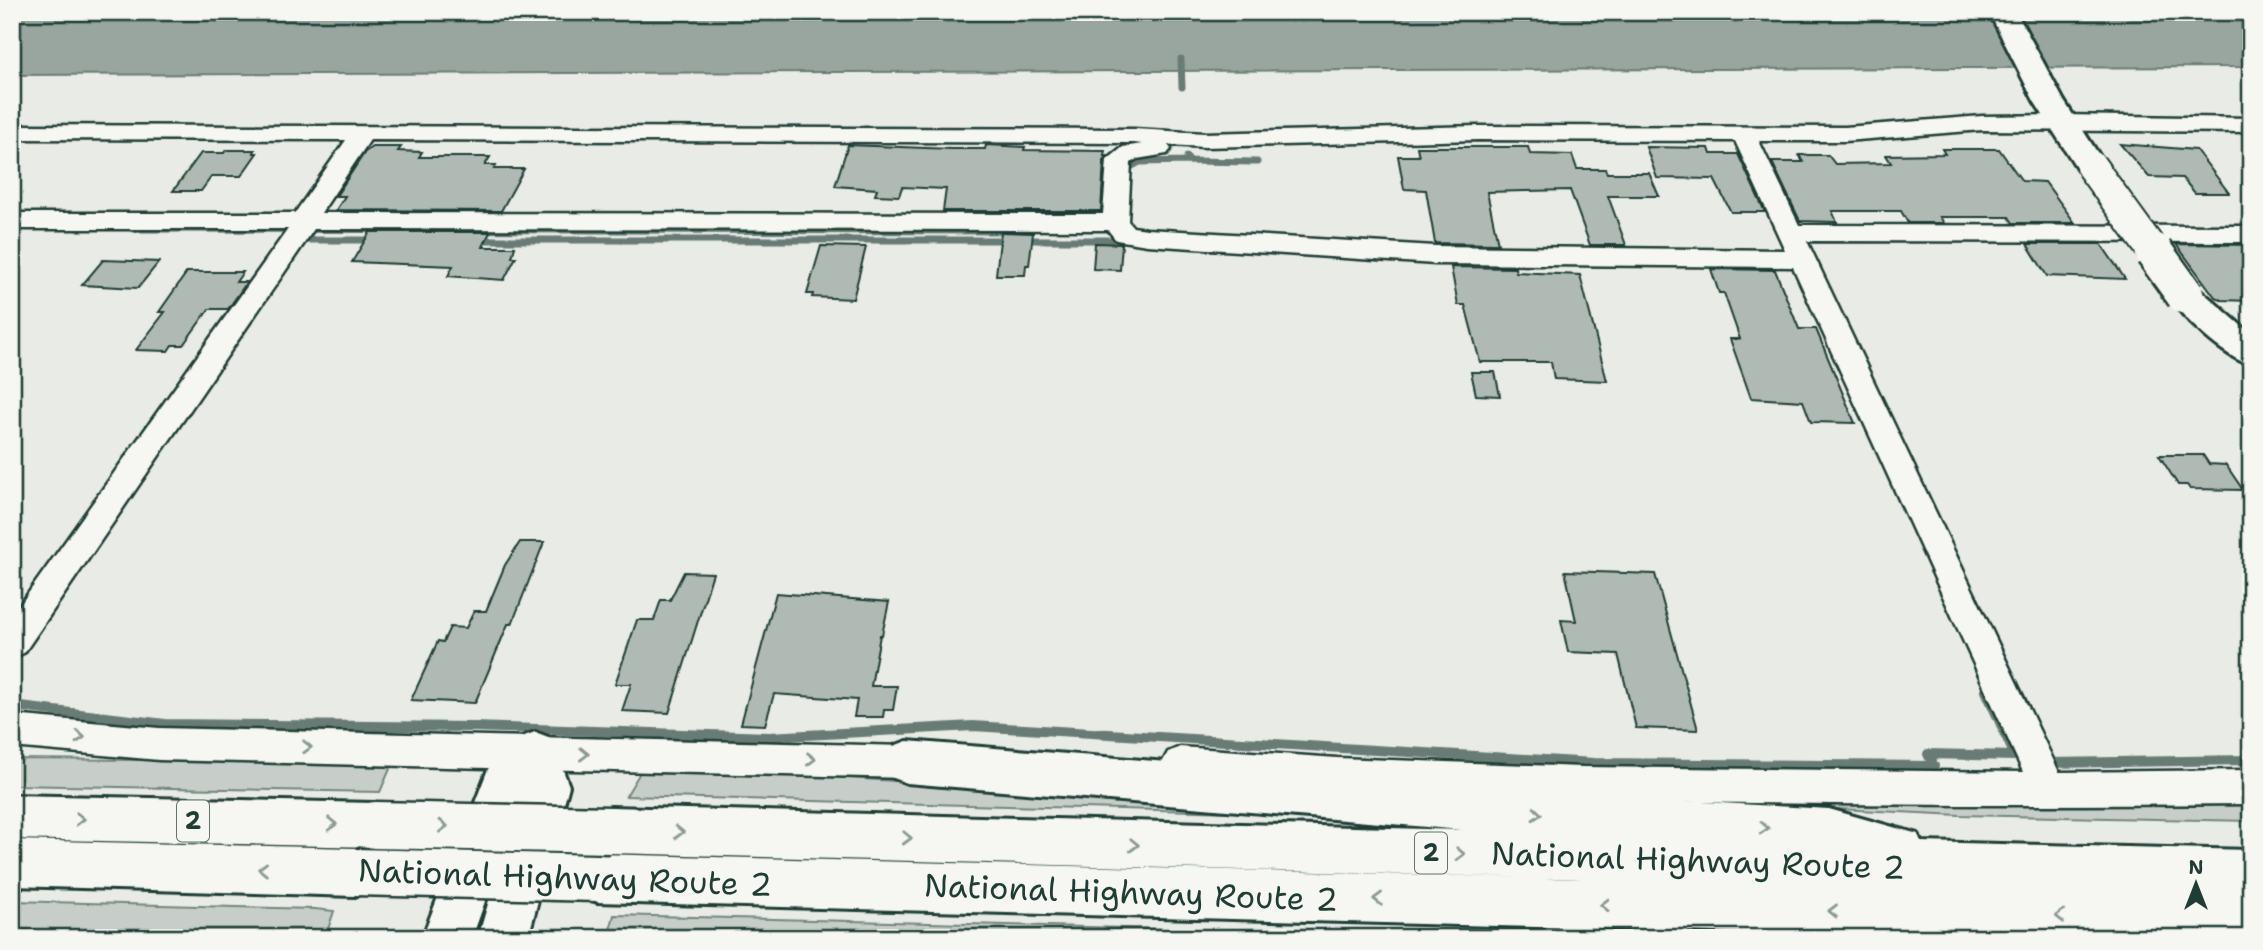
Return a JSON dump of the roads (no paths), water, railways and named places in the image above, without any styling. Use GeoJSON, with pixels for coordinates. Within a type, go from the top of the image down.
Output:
{"type":"FeatureCollection","features":[{"type":"Feature","properties":{"kind":"main road"},"geometry":{"type":"LineString","coordinates":[[2002,12],[2016,42],[2091,166],[2185,295],[2219,328],[2251,352]]}},
{"type":"Feature","properties":{"kind":"main road"},"geometry":{"type":"LineString","coordinates":[[447,938],[504,784],[535,753],[546,786],[503,938]]}},
{"type":"Feature","properties":{"kind":"main road"},"geometry":{"type":"LineString","coordinates":[[907,762],[1562,816],[1829,832],[1970,867]]}},
{"type":"Feature","properties":{"kind":"main road","name":"National Highway Route 2"},"geometry":{"type":"LineString","coordinates":[[12,817],[611,830],[2251,874]]}},
{"type":"Feature","properties":{"kind":"main road","name":"National Highway Route 2"},"geometry":{"type":"LineString","coordinates":[[12,863],[2251,921]]}},
{"type":"Feature","properties":{"kind":"street"},"geometry":{"type":"LineString","coordinates":[[12,132],[1134,136],[1205,140],[1478,133],[1845,134],[1982,123],[2056,111],[2251,125]]}},
{"type":"Feature","properties":{"kind":"street"},"geometry":{"type":"LineString","coordinates":[[12,643],[303,224],[363,133]]}},
{"type":"Feature","properties":{"kind":"street"},"geometry":{"type":"LineString","coordinates":[[1744,134],[1792,244],[2049,789]]}},
{"type":"Feature","properties":{"kind":"street"},"geometry":{"type":"LineString","coordinates":[[1205,140],[1181,147],[1124,155],[1119,160],[1115,222],[1125,234],[1435,255],[2251,234]]}},
{"type":"Feature","properties":{"kind":"street"},"geometry":{"type":"LineString","coordinates":[[12,221],[303,224],[1115,222]]}},
{"type":"Feature","properties":{"kind":"street"},"geometry":{"type":"LineString","coordinates":[[12,731],[159,744],[907,762],[1005,751],[1337,775],[1582,784],[2049,789],[2251,787]]}},
{"type":"Feature","properties":{"kind":"waterway"},"geometry":{"type":"LineString","coordinates":[[1181,59],[1182,87]]}},
{"type":"Feature","properties":{"kind":"waterway"},"geometry":{"type":"LineString","coordinates":[[1125,170],[1140,162],[1187,161]]}},
{"type":"Feature","properties":{"kind":"waterway"},"geometry":{"type":"LineString","coordinates":[[1187,161],[1257,162]]}},
{"type":"Feature","properties":{"kind":"waterway"},"geometry":{"type":"LineString","coordinates":[[133,229],[1030,231]]}},
{"type":"Feature","properties":{"kind":"waterway"},"geometry":{"type":"LineString","coordinates":[[301,240],[376,240]]}},
{"type":"Feature","properties":{"kind":"waterway"},"geometry":{"type":"LineString","coordinates":[[474,240],[1117,240]]}},
{"type":"Feature","properties":{"kind":"waterway"},"geometry":{"type":"LineString","coordinates":[[12,662],[22,648]]}},
{"type":"Feature","properties":{"kind":"waterway"},"geometry":{"type":"LineString","coordinates":[[12,706],[165,724],[475,727],[769,737],[973,726],[1594,763],[1934,766],[1928,754],[2015,756],[1986,691]]}},
{"type":"Feature","properties":{"kind":"waterway"},"geometry":{"type":"LineString","coordinates":[[2048,763],[2251,760]]}}]}
